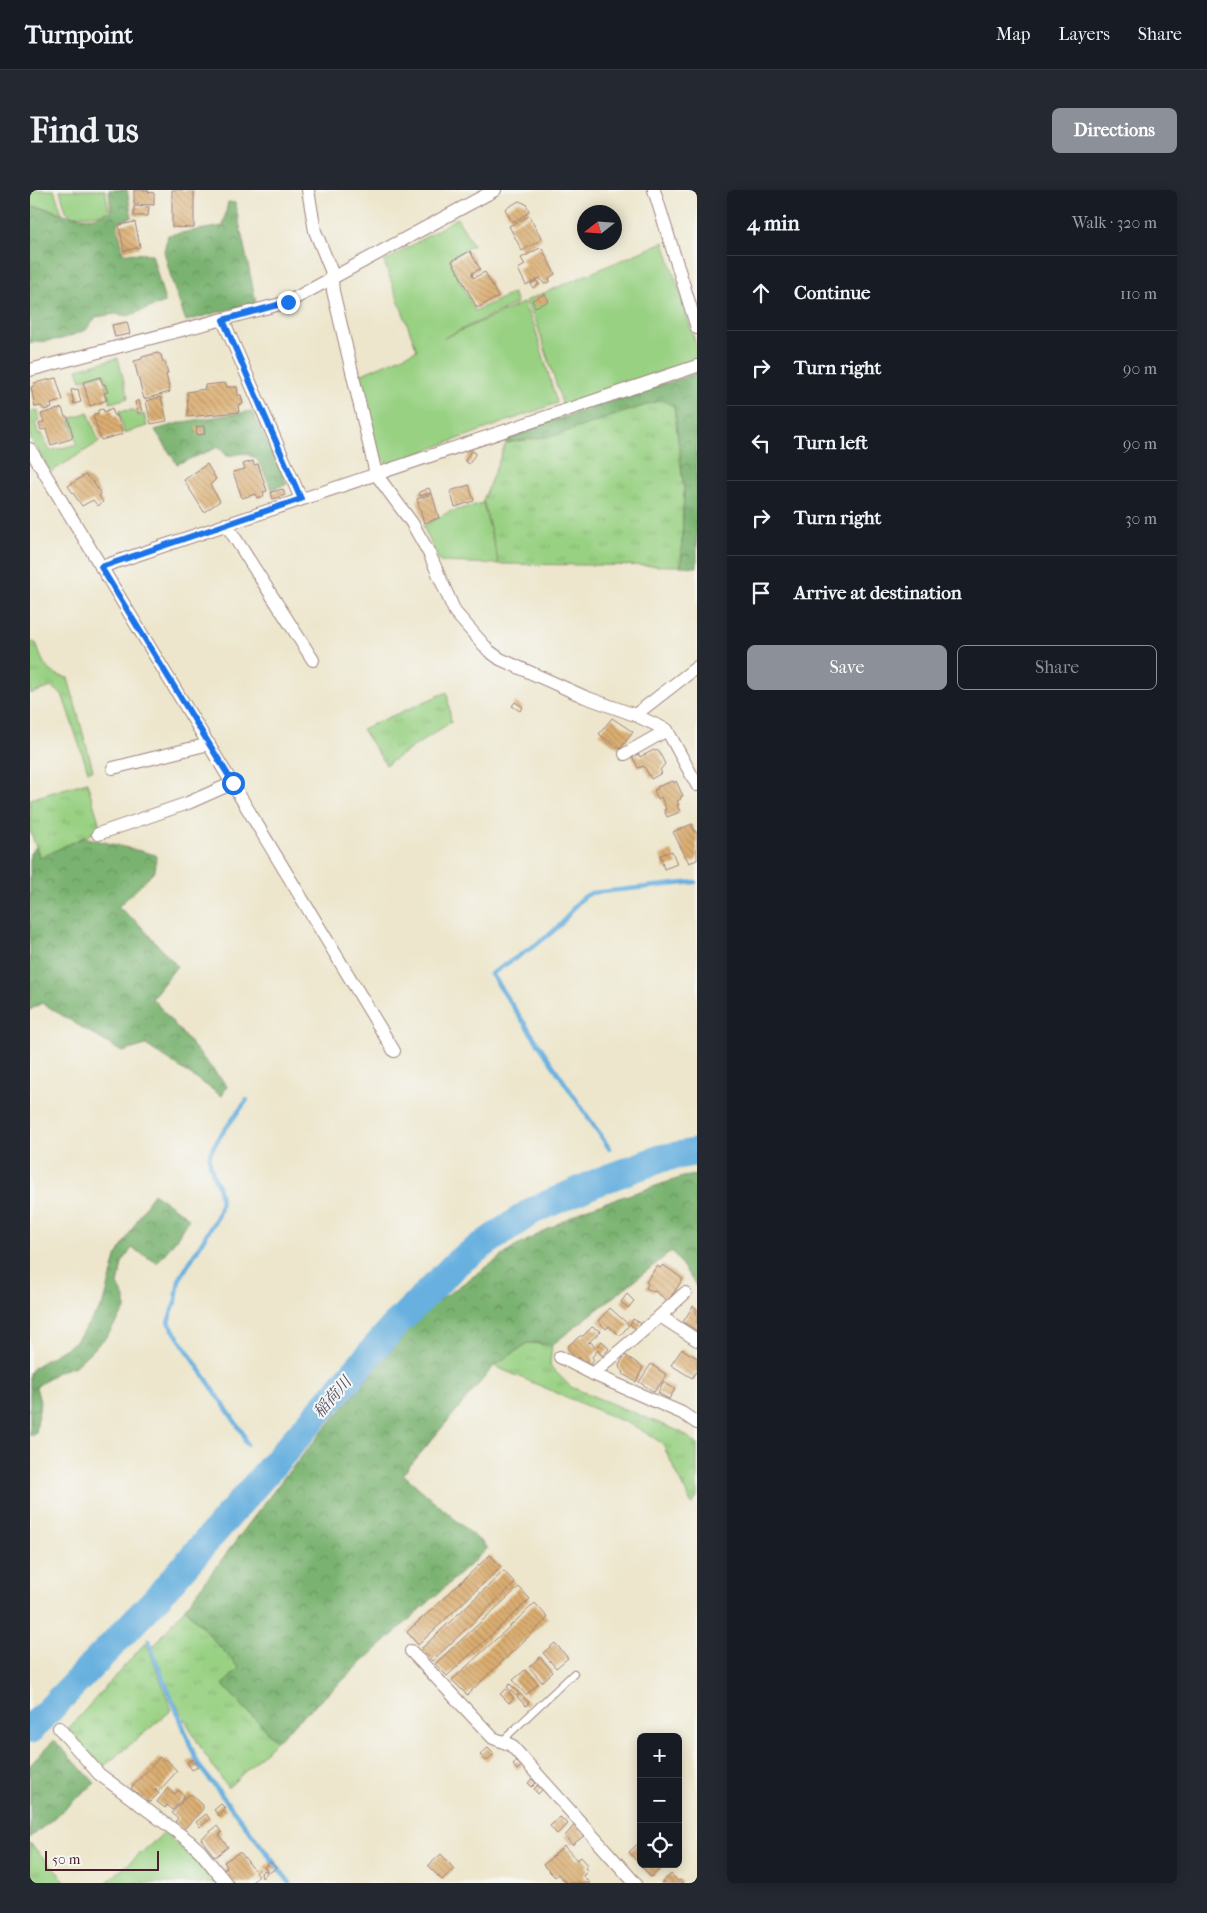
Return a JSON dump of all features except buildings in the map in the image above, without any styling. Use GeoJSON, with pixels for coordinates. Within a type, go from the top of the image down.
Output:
{"type":"FeatureCollection","features":[{"type":"Feature","properties":{"kind":"street"},"geometry":{"type":"LineString","coordinates":[[308,190],[315,232],[332,270],[333,291],[376,474],[412,523],[429,553],[455,612],[489,651],[500,659],[667,730],[697,785]]}},
{"type":"Feature","properties":{"kind":"street"},"geometry":{"type":"LineString","coordinates":[[30,370],[288,302],[495,190]]}},
{"type":"Feature","properties":{"kind":"street"},"geometry":{"type":"LineString","coordinates":[[654,190],[697,328]]}},
{"type":"Feature","properties":{"kind":"street"},"geometry":{"type":"LineString","coordinates":[[223,320],[301,499]]}},
{"type":"Feature","properties":{"kind":"street"},"geometry":{"type":"LineString","coordinates":[[101,567],[697,366]]}},
{"type":"Feature","properties":{"kind":"street"},"geometry":{"type":"LineString","coordinates":[[30,450],[394,1050]]}},
{"type":"Feature","properties":{"kind":"street"},"geometry":{"type":"LineString","coordinates":[[226,524],[312,660]]}},
{"type":"Feature","properties":{"kind":"street"},"geometry":{"type":"LineString","coordinates":[[635,715],[697,667]]}},
{"type":"Feature","properties":{"kind":"street"},"geometry":{"type":"LineString","coordinates":[[625,754],[667,730]]}},
{"type":"Feature","properties":{"kind":"street"},"geometry":{"type":"LineString","coordinates":[[113,768],[209,744]]}},
{"type":"Feature","properties":{"kind":"street"},"geometry":{"type":"LineString","coordinates":[[98,834],[188,803],[233,783]]}},
{"type":"Feature","properties":{"kind":"street"},"geometry":{"type":"LineString","coordinates":[[593,1374],[685,1293]]}},
{"type":"Feature","properties":{"kind":"street"},"geometry":{"type":"LineString","coordinates":[[660,1316],[697,1340]]}},
{"type":"Feature","properties":{"kind":"street"},"geometry":{"type":"LineString","coordinates":[[560,1357],[593,1374],[682,1413],[697,1422]]}},
{"type":"Feature","properties":{"kind":"street"},"geometry":{"type":"LineString","coordinates":[[411,1651],[493,1738],[511,1745],[635,1883]]}},
{"type":"Feature","properties":{"kind":"street"},"geometry":{"type":"LineString","coordinates":[[59,1728],[99,1774],[189,1841],[200,1851],[226,1883]]}},
{"type":"Feature","properties":{"kind":"lane"},"geometry":{"type":"LineString","coordinates":[[502,1741],[574,1673]]}},
{"type":"Feature","properties":{"kind":"green space"},"geometry":{"type":"Polygon","coordinates":[[[30,190],[54,190],[62,213],[30,206],[30,190]]]}},
{"type":"Feature","properties":{"kind":"green space"},"geometry":{"type":"Polygon","coordinates":[[[60,190],[105,190],[109,210],[102,214],[73,216],[66,211],[60,190]]]}},
{"type":"Feature","properties":{"kind":"green space"},"geometry":{"type":"Polygon","coordinates":[[[109,190],[127,190],[132,217],[117,223],[123,253],[152,254],[165,302],[128,316],[116,314],[96,317],[86,330],[62,339],[30,343],[30,206],[70,216],[100,216],[111,211],[109,190]]]}},
{"type":"Feature","properties":{"kind":"green space"},"geometry":{"type":"Polygon","coordinates":[[[228,202],[235,203],[256,302],[186,321],[173,285],[164,251],[168,235],[223,226],[228,202]]]}},
{"type":"Feature","properties":{"kind":"green space"},"geometry":{"type":"Polygon","coordinates":[[[457,218],[473,245],[450,259],[475,311],[513,293],[517,303],[444,338],[523,303],[534,325],[557,403],[389,464],[378,454],[360,375],[417,350],[384,262],[457,218]]]}},
{"type":"Feature","properties":{"kind":"green space"},"geometry":{"type":"Polygon","coordinates":[[[664,242],[696,345],[696,359],[563,406],[536,321],[525,301],[664,242]]]}},
{"type":"Feature","properties":{"kind":"green space"},"geometry":{"type":"Polygon","coordinates":[[[118,358],[128,398],[110,403],[104,374],[81,380],[77,369],[118,358]]]}},
{"type":"Feature","properties":{"kind":"green space"},"geometry":{"type":"Polygon","coordinates":[[[697,373],[697,567],[681,566],[684,490],[674,406],[661,400],[556,435],[506,443],[506,436],[697,373]]]}},
{"type":"Feature","properties":{"kind":"green space"},"geometry":{"type":"Polygon","coordinates":[[[661,400],[674,406],[684,490],[681,566],[499,564],[483,500],[506,443],[556,435],[661,400]]]}},
{"type":"Feature","properties":{"kind":"green space"},"geometry":{"type":"Polygon","coordinates":[[[38,410],[40,421],[35,423],[39,434],[42,434],[50,451],[77,444],[70,419],[88,412],[99,442],[51,472],[30,438],[30,411],[38,410]]]}},
{"type":"Feature","properties":{"kind":"green space"},"geometry":{"type":"Polygon","coordinates":[[[134,410],[138,416],[144,414],[147,426],[124,433],[119,411],[134,410]]]}},
{"type":"Feature","properties":{"kind":"green space"},"geometry":{"type":"Polygon","coordinates":[[[252,411],[287,484],[272,489],[257,459],[244,453],[227,456],[219,447],[177,464],[155,430],[183,422],[252,411]]]}},
{"type":"Feature","properties":{"kind":"green space"},"geometry":{"type":"Polygon","coordinates":[[[483,503],[499,564],[440,562],[423,526],[449,512],[483,503]]]}},
{"type":"Feature","properties":{"kind":"green space"},"geometry":{"type":"Polygon","coordinates":[[[30,642],[36,643],[43,662],[50,670],[68,678],[93,770],[88,771],[62,694],[52,687],[30,694],[30,642]]]}},
{"type":"Feature","properties":{"kind":"green space"},"geometry":{"type":"Polygon","coordinates":[[[447,692],[451,722],[386,765],[362,729],[447,692]]]}},
{"type":"Feature","properties":{"kind":"green space"},"geometry":{"type":"Polygon","coordinates":[[[87,782],[101,829],[40,858],[30,830],[30,799],[87,782]]]}},
{"type":"Feature","properties":{"kind":"green space"},"geometry":{"type":"Polygon","coordinates":[[[84,837],[156,855],[155,871],[118,907],[137,922],[177,966],[152,998],[227,1086],[222,1096],[146,1045],[122,1052],[42,1003],[30,1010],[30,853],[36,847],[40,858],[84,837]]]}},
{"type":"Feature","properties":{"kind":"green space"},"geometry":{"type":"Polygon","coordinates":[[[697,1175],[697,1287],[672,1251],[552,1345],[528,1343],[494,1366],[403,1474],[488,1548],[276,1741],[223,1685],[239,1668],[185,1608],[285,1476],[405,1334],[437,1302],[515,1247],[585,1209],[683,1177],[697,1175]]]}},
{"type":"Feature","properties":{"kind":"green space"},"geometry":{"type":"Polygon","coordinates":[[[153,1193],[189,1218],[175,1241],[157,1263],[132,1248],[122,1263],[118,1285],[125,1298],[125,1310],[106,1337],[75,1366],[57,1372],[36,1387],[40,1402],[36,1433],[30,1436],[30,1373],[33,1368],[75,1342],[104,1303],[116,1257],[153,1193]]]}},
{"type":"Feature","properties":{"kind":"green space"},"geometry":{"type":"Polygon","coordinates":[[[528,1343],[552,1345],[550,1366],[571,1387],[681,1432],[697,1444],[697,1498],[692,1505],[662,1443],[636,1427],[494,1366],[528,1343]]]}},
{"type":"Feature","properties":{"kind":"green space"},"geometry":{"type":"Polygon","coordinates":[[[185,1608],[239,1668],[223,1685],[276,1741],[228,1788],[205,1755],[171,1695],[152,1648],[185,1608]]]}},
{"type":"Feature","properties":{"kind":"green space"},"geometry":{"type":"Polygon","coordinates":[[[146,1642],[172,1710],[102,1768],[68,1729],[146,1642]]]}},
{"type":"Feature","properties":{"kind":"green space"},"geometry":{"type":"Polygon","coordinates":[[[54,1740],[95,1783],[30,1838],[30,1765],[54,1740]]]}},
{"type":"Feature","properties":{"kind":"green space"},"geometry":{"type":"Polygon","coordinates":[[[164,1833],[201,1865],[215,1883],[106,1883],[164,1833]]]}},
{"type":"Feature","properties":{"kind":"green space"},"geometry":{"type":"Polygon","coordinates":[[[30,1843],[67,1883],[30,1883],[30,1843]]]}},
{"type":"Feature","properties":{"kind":"waterway"},"geometry":{"type":"LineString","coordinates":[[609,1148],[491,974],[545,938],[561,924],[578,903],[591,893],[695,882]]}},
{"type":"Feature","properties":{"kind":"waterway"},"geometry":{"type":"LineString","coordinates":[[247,1100],[221,1135],[210,1154],[210,1162],[221,1198],[220,1207],[217,1217],[179,1280],[176,1300],[168,1322],[244,1435],[247,1444]]}},
{"type":"Feature","properties":{"kind":"waterway","name":"稲荷川"},"geometry":{"type":"LineString","coordinates":[[30,1730],[155,1600],[396,1324],[458,1262],[532,1211],[600,1181],[662,1158],[697,1152]]}},
{"type":"Feature","properties":{"kind":"waterway"},"geometry":{"type":"LineString","coordinates":[[149,1640],[161,1675],[200,1767],[290,1883]]}},
{"type":"Feature","properties":{"kind":"route"},"geometry":{"type":"LineString","coordinates":[[233,783],[101,567],[301,499],[223,320],[288,302]]}}]}
